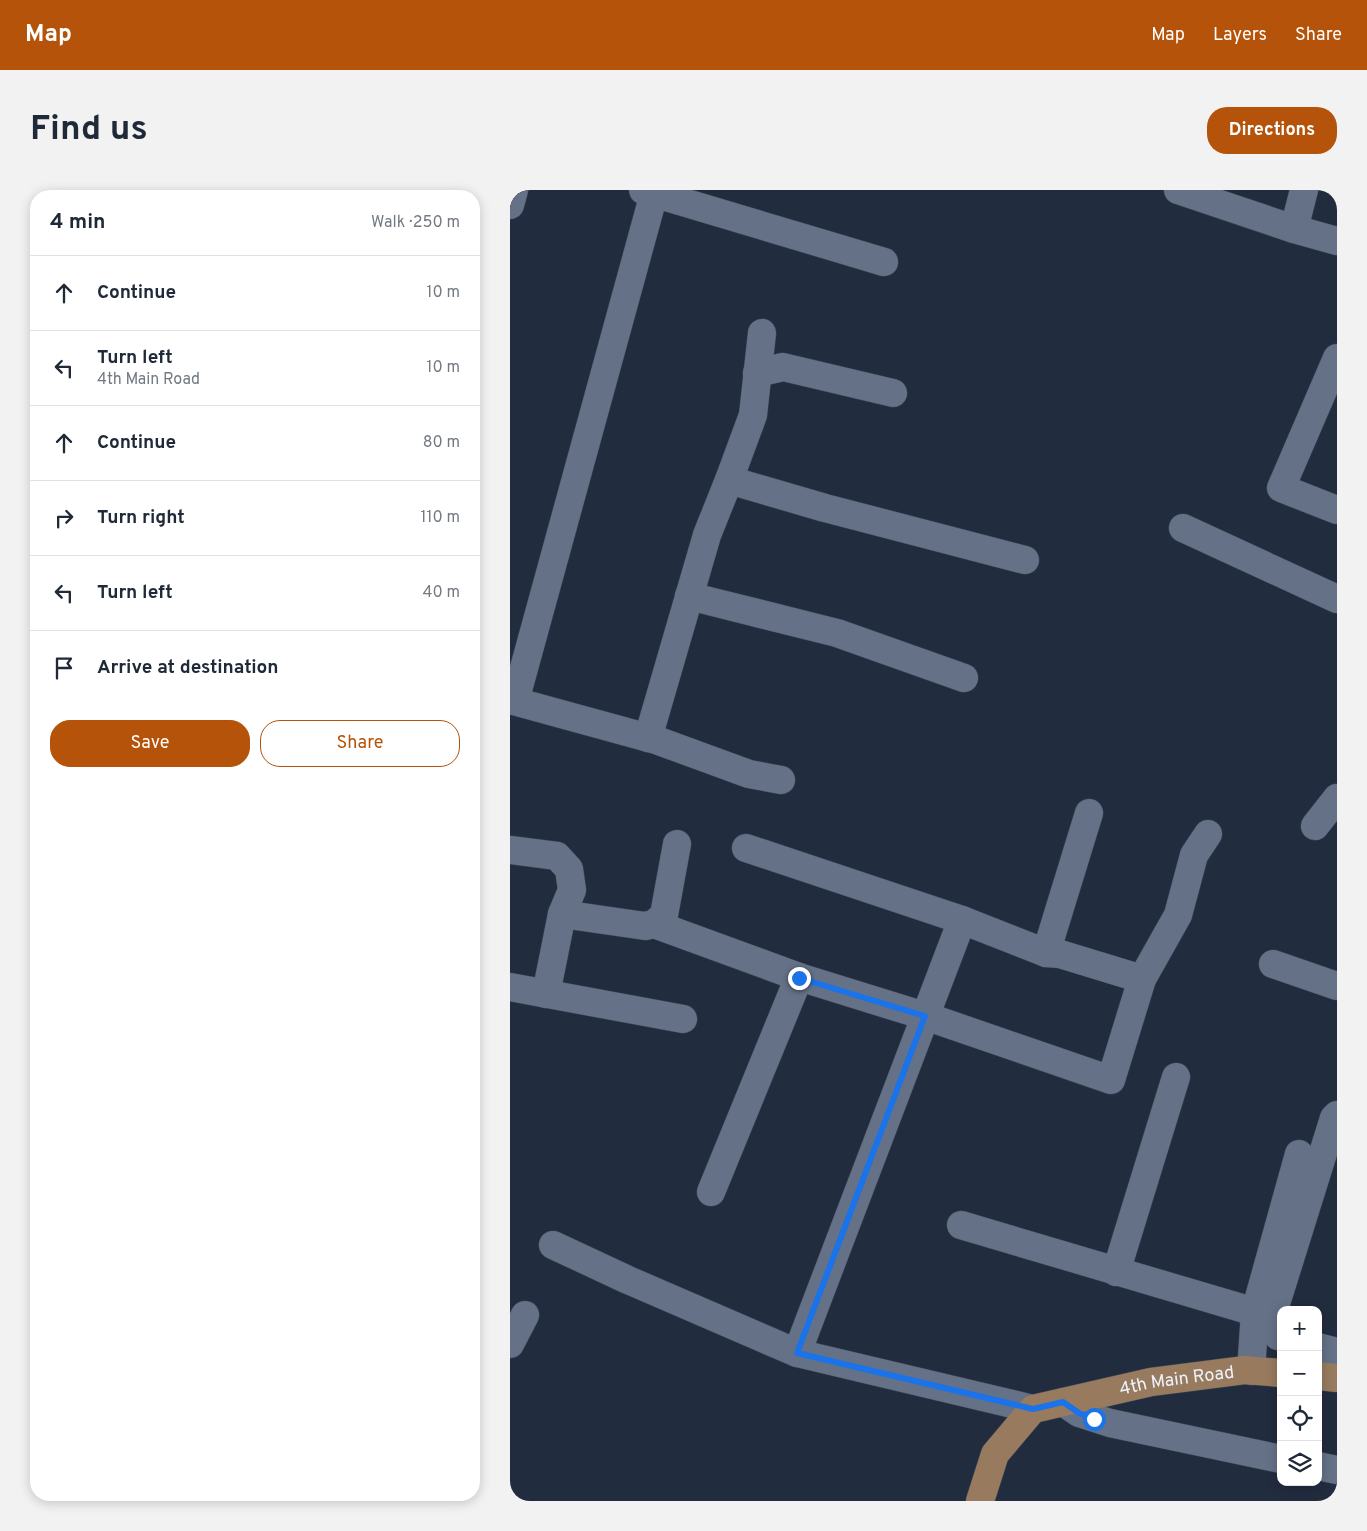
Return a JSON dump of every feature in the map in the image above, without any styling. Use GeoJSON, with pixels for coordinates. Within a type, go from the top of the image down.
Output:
{"type":"FeatureCollection","features":[{"type":"Feature","properties":{"kind":"main road","name":"4th Main Road"},"geometry":{"type":"LineString","coordinates":[[1033,1409],[1151,1382],[1245,1370],[1277,1373]]}},
{"type":"Feature","properties":{"kind":"main road"},"geometry":{"type":"LineString","coordinates":[[1322,1376],[1337,1378]]}},
{"type":"Feature","properties":{"kind":"main road"},"geometry":{"type":"LineString","coordinates":[[980,1501],[995,1454],[1033,1409]]}},
{"type":"Feature","properties":{"kind":"street"},"geometry":{"type":"LineString","coordinates":[[510,205],[514,190]]}},
{"type":"Feature","properties":{"kind":"street"},"geometry":{"type":"LineString","coordinates":[[1178,190],[1294,229],[1337,241]]}},
{"type":"Feature","properties":{"kind":"street"},"geometry":{"type":"LineString","coordinates":[[1294,229],[1304,190]]}},
{"type":"Feature","properties":{"kind":"street"},"geometry":{"type":"LineString","coordinates":[[781,780],[749,774],[648,738],[512,701],[651,191],[884,262]]}},
{"type":"Feature","properties":{"kind":"street"},"geometry":{"type":"LineString","coordinates":[[648,738],[707,535],[753,415],[762,333]]}},
{"type":"Feature","properties":{"kind":"street"},"geometry":{"type":"LineString","coordinates":[[1337,358],[1282,488],[1337,510]]}},
{"type":"Feature","properties":{"kind":"street"},"geometry":{"type":"LineString","coordinates":[[758,373],[783,367],[893,392]]}},
{"type":"Feature","properties":{"kind":"street"},"geometry":{"type":"LineString","coordinates":[[729,480],[824,508],[1024,560]]}},
{"type":"Feature","properties":{"kind":"street"},"geometry":{"type":"LineString","coordinates":[[1183,528],[1337,599]]}},
{"type":"Feature","properties":{"kind":"street"},"geometry":{"type":"LineString","coordinates":[[689,596],[837,633],[964,678]]}},
{"type":"Feature","properties":{"kind":"street"},"geometry":{"type":"LineString","coordinates":[[1314,826],[1337,798]]}},
{"type":"Feature","properties":{"kind":"street"},"geometry":{"type":"LineString","coordinates":[[1046,953],[1089,813]]}},
{"type":"Feature","properties":{"kind":"street"},"geometry":{"type":"LineString","coordinates":[[654,924],[799,978],[925,1016],[1111,1080],[1142,978],[1178,916],[1194,855],[1208,834]]}},
{"type":"Feature","properties":{"kind":"street"},"geometry":{"type":"LineString","coordinates":[[562,914],[645,926],[654,924],[664,915],[677,844]]}},
{"type":"Feature","properties":{"kind":"street"},"geometry":{"type":"LineString","coordinates":[[746,848],[962,920],[1046,953],[1060,954],[1142,978]]}},
{"type":"Feature","properties":{"kind":"street"},"geometry":{"type":"LineString","coordinates":[[510,850],[558,856],[569,869],[572,890],[562,914],[546,994]]}},
{"type":"Feature","properties":{"kind":"street"},"geometry":{"type":"LineString","coordinates":[[797,1353],[962,920]]}},
{"type":"Feature","properties":{"kind":"street"},"geometry":{"type":"LineString","coordinates":[[1273,964],[1337,986]]}},
{"type":"Feature","properties":{"kind":"street"},"geometry":{"type":"LineString","coordinates":[[711,1192],[799,978]]}},
{"type":"Feature","properties":{"kind":"street"},"geometry":{"type":"LineString","coordinates":[[510,987],[683,1019]]}},
{"type":"Feature","properties":{"kind":"street"},"geometry":{"type":"LineString","coordinates":[[1116,1272],[1176,1077]]}},
{"type":"Feature","properties":{"kind":"street"},"geometry":{"type":"LineString","coordinates":[[1277,1334],[1273,1324],[1274,1310],[1334,1118],[1337,1115]]}},
{"type":"Feature","properties":{"kind":"street"},"geometry":{"type":"LineString","coordinates":[[1250,1371],[1255,1312],[1299,1154]]}},
{"type":"Feature","properties":{"kind":"street"},"geometry":{"type":"LineString","coordinates":[[961,1225],[1255,1312]]}},
{"type":"Feature","properties":{"kind":"street"},"geometry":{"type":"LineString","coordinates":[[553,1245],[628,1280],[797,1353],[1033,1409]]}},
{"type":"Feature","properties":{"kind":"street"},"geometry":{"type":"LineString","coordinates":[[510,1344],[525,1315]]}},
{"type":"Feature","properties":{"kind":"street"},"geometry":{"type":"LineString","coordinates":[[1322,1348],[1337,1352]]}},
{"type":"Feature","properties":{"kind":"street"},"geometry":{"type":"LineString","coordinates":[[1063,1402],[1079,1413],[1110,1424],[1277,1458]]}},
{"type":"Feature","properties":{"kind":"street"},"geometry":{"type":"LineString","coordinates":[[1322,1467],[1337,1470]]}},
{"type":"Feature","properties":{"kind":"route"},"geometry":{"type":"LineString","coordinates":[[799,978],[925,1016],[797,1353],[1033,1409],[1063,1402],[1079,1413],[1094,1419]]}}]}
